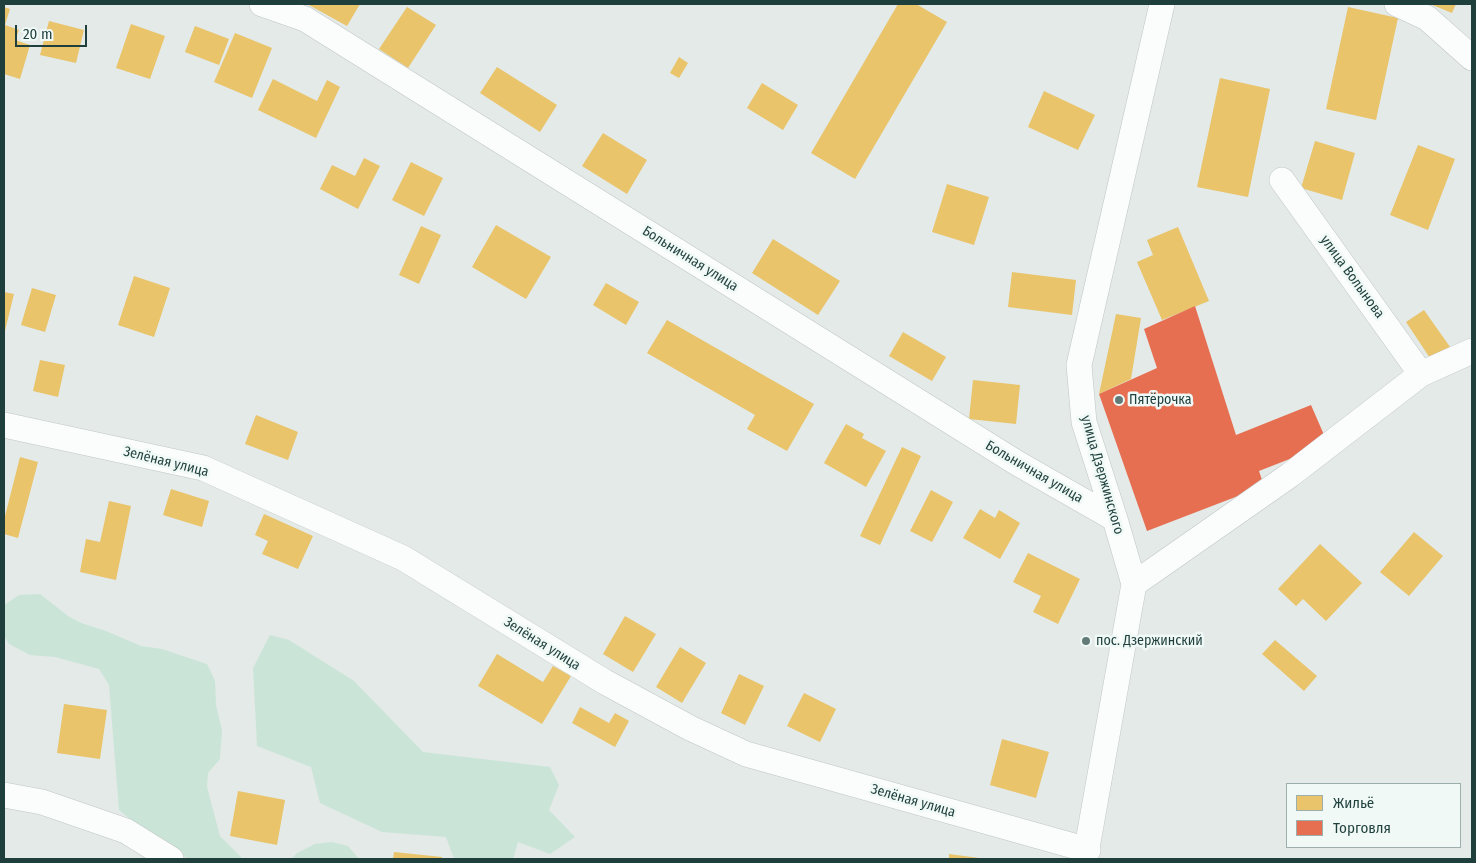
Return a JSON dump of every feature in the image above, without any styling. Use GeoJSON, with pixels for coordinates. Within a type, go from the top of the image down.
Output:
{"type":"FeatureCollection","features":[{"type":"Feature","properties":{"kind":"street","name":"Больничная улица"},"geometry":{"type":"LineString","coordinates":[[262,4],[305,19],[1017,463],[1116,519]]}},
{"type":"Feature","properties":{"kind":"street","name":"улица Дзержинского"},"geometry":{"type":"LineString","coordinates":[[1087,854],[1134,584],[1116,519],[1084,422],[1079,365],[1162,4]]}},
{"type":"Feature","properties":{"kind":"street"},"geometry":{"type":"LineString","coordinates":[[1397,4],[1427,18],[1472,58]]}},
{"type":"Feature","properties":{"kind":"street","name":"улица Волынова"},"geometry":{"type":"LineString","coordinates":[[1282,180],[1421,374]]}},
{"type":"Feature","properties":{"kind":"street"},"geometry":{"type":"LineString","coordinates":[[1134,584],[1290,474],[1421,374],[1472,351]]}},
{"type":"Feature","properties":{"kind":"street","name":"Зелёная улица"},"geometry":{"type":"LineString","coordinates":[[4,425],[203,468],[403,558],[605,682],[690,728],[746,754],[1087,854]]}},
{"type":"Feature","properties":{"kind":"street"},"geometry":{"type":"LineString","coordinates":[[4,795],[42,802],[126,831],[171,859]]}},
{"type":"Feature","properties":{"kind":"green space"},"geometry":{"type":"Polygon","coordinates":[[[40,594],[68,616],[81,623],[141,646],[162,649],[207,664],[215,681],[216,705],[222,730],[220,759],[208,773],[207,787],[220,836],[243,859],[188,859],[137,825],[119,810],[109,685],[99,669],[55,657],[30,655],[9,644],[4,636],[4,605],[19,595],[40,594]]]}},
{"type":"Feature","properties":{"kind":"green space"},"geometry":{"type":"Polygon","coordinates":[[[270,635],[289,640],[354,681],[423,752],[550,767],[559,785],[549,810],[575,837],[550,854],[518,842],[513,859],[454,859],[446,837],[382,832],[320,803],[311,767],[257,746],[253,668],[270,635]]]}},
{"type":"Feature","properties":{"kind":"green space"},"geometry":{"type":"Polygon","coordinates":[[[332,842],[348,846],[359,859],[291,859],[297,853],[315,844],[332,842]]]}},
{"type":"Feature","properties":{"kind":"building: Жильё"},"geometry":{"type":"Polygon","coordinates":[[[307,4],[360,4],[347,26],[307,4]]]}},
{"type":"Feature","properties":{"kind":"building: Жильё"},"geometry":{"type":"Polygon","coordinates":[[[898,4],[916,4],[947,22],[855,179],[811,153],[898,4]]]}},
{"type":"Feature","properties":{"kind":"building: Жильё"},"geometry":{"type":"Polygon","coordinates":[[[1430,4],[1456,4],[1452,13],[1430,4]]]}},
{"type":"Feature","properties":{"kind":"building: Жильё"},"geometry":{"type":"Polygon","coordinates":[[[4,7],[10,9],[5,25],[19,30],[15,40],[30,45],[20,79],[4,74],[4,7]]]}},
{"type":"Feature","properties":{"kind":"building: Жильё"},"geometry":{"type":"Polygon","coordinates":[[[407,7],[436,25],[408,68],[379,49],[407,7]]]}},
{"type":"Feature","properties":{"kind":"building: Жильё"},"geometry":{"type":"Polygon","coordinates":[[[1348,7],[1398,18],[1376,120],[1326,109],[1348,7]]]}},
{"type":"Feature","properties":{"kind":"building: Жильё"},"geometry":{"type":"Polygon","coordinates":[[[49,21],[84,30],[76,63],[40,55],[49,21]]]}},
{"type":"Feature","properties":{"kind":"building: Жильё"},"geometry":{"type":"Polygon","coordinates":[[[131,24],[165,36],[150,79],[116,68],[131,24]]]}},
{"type":"Feature","properties":{"kind":"building: Жильё"},"geometry":{"type":"Polygon","coordinates":[[[195,26],[229,39],[219,65],[185,52],[195,26]]]}},
{"type":"Feature","properties":{"kind":"building: Жильё"},"geometry":{"type":"Polygon","coordinates":[[[235,33],[272,48],[252,98],[214,82],[235,33]]]}},
{"type":"Feature","properties":{"kind":"building: Жильё"},"geometry":{"type":"Polygon","coordinates":[[[679,57],[688,63],[679,78],[670,73],[679,57]]]}},
{"type":"Feature","properties":{"kind":"building: Жильё"},"geometry":{"type":"Polygon","coordinates":[[[497,67],[557,105],[540,132],[480,93],[497,67]]]}},
{"type":"Feature","properties":{"kind":"building: Жильё"},"geometry":{"type":"Polygon","coordinates":[[[1220,78],[1270,89],[1248,197],[1197,187],[1220,78]]]}},
{"type":"Feature","properties":{"kind":"building: Жильё"},"geometry":{"type":"Polygon","coordinates":[[[273,79],[317,101],[327,80],[340,87],[316,138],[258,110],[273,79]]]}},
{"type":"Feature","properties":{"kind":"building: Жильё"},"geometry":{"type":"Polygon","coordinates":[[[762,83],[798,105],[783,130],[747,108],[762,83]]]}},
{"type":"Feature","properties":{"kind":"building: Жильё"},"geometry":{"type":"Polygon","coordinates":[[[1044,91],[1095,115],[1078,150],[1028,127],[1044,91]]]}},
{"type":"Feature","properties":{"kind":"building: Жильё"},"geometry":{"type":"Polygon","coordinates":[[[603,133],[647,160],[627,194],[582,166],[603,133]]]}},
{"type":"Feature","properties":{"kind":"building: Жильё"},"geometry":{"type":"Polygon","coordinates":[[[1315,141],[1355,153],[1342,200],[1301,188],[1315,141]]]}},
{"type":"Feature","properties":{"kind":"building: Жильё"},"geometry":{"type":"Polygon","coordinates":[[[1418,145],[1455,159],[1428,230],[1390,215],[1418,145]]]}},
{"type":"Feature","properties":{"kind":"building: Жильё"},"geometry":{"type":"Polygon","coordinates":[[[364,158],[380,166],[358,209],[320,189],[332,165],[355,176],[364,158]]]}},
{"type":"Feature","properties":{"kind":"building: Жильё"},"geometry":{"type":"Polygon","coordinates":[[[411,162],[443,178],[424,216],[392,200],[411,162]]]}},
{"type":"Feature","properties":{"kind":"building: Жильё"},"geometry":{"type":"Polygon","coordinates":[[[947,184],[989,197],[974,245],[932,232],[947,184]]]}},
{"type":"Feature","properties":{"kind":"building: Жильё"},"geometry":{"type":"Polygon","coordinates":[[[496,225],[551,257],[526,299],[472,267],[496,225]]]}},
{"type":"Feature","properties":{"kind":"building: Жильё"},"geometry":{"type":"Polygon","coordinates":[[[421,226],[441,235],[419,284],[399,275],[421,226]]]}},
{"type":"Feature","properties":{"kind":"building: Жильё"},"geometry":{"type":"Polygon","coordinates":[[[1178,227],[1209,301],[1162,320],[1137,262],[1153,255],[1147,240],[1178,227]]]}},
{"type":"Feature","properties":{"kind":"building: Жильё"},"geometry":{"type":"Polygon","coordinates":[[[773,239],[840,281],[818,315],[752,273],[773,239]]]}},
{"type":"Feature","properties":{"kind":"building: Жильё"},"geometry":{"type":"Polygon","coordinates":[[[1012,272],[1076,280],[1072,315],[1008,307],[1012,272]]]}},
{"type":"Feature","properties":{"kind":"building: Жильё"},"geometry":{"type":"Polygon","coordinates":[[[134,276],[170,288],[154,337],[118,325],[134,276]]]}},
{"type":"Feature","properties":{"kind":"building: Жильё"},"geometry":{"type":"Polygon","coordinates":[[[606,283],[639,302],[626,325],[593,305],[606,283]]]}},
{"type":"Feature","properties":{"kind":"building: Жильё"},"geometry":{"type":"Polygon","coordinates":[[[32,288],[56,295],[45,332],[21,325],[32,288]]]}},
{"type":"Feature","properties":{"kind":"building: Жильё"},"geometry":{"type":"Polygon","coordinates":[[[4,292],[14,294],[4,335],[4,292]]]}},
{"type":"Feature","properties":{"kind":"building: Жильё"},"geometry":{"type":"Polygon","coordinates":[[[1424,310],[1455,354],[1436,367],[1406,322],[1424,310]]]}},
{"type":"Feature","properties":{"kind":"building: Жильё"},"geometry":{"type":"Polygon","coordinates":[[[1116,314],[1141,318],[1131,379],[1099,394],[1116,314]]]}},
{"type":"Feature","properties":{"kind":"building: Жильё"},"geometry":{"type":"Polygon","coordinates":[[[667,320],[814,404],[787,451],[747,429],[755,415],[647,353],[667,320]]]}},
{"type":"Feature","properties":{"kind":"building: Жильё"},"geometry":{"type":"Polygon","coordinates":[[[903,332],[946,357],[932,381],[889,356],[903,332]]]}},
{"type":"Feature","properties":{"kind":"building: Жильё"},"geometry":{"type":"Polygon","coordinates":[[[40,360],[65,365],[58,397],[33,391],[40,360]]]}},
{"type":"Feature","properties":{"kind":"building: Жильё"},"geometry":{"type":"Polygon","coordinates":[[[973,380],[1020,385],[1016,424],[969,419],[973,380]]]}},
{"type":"Feature","properties":{"kind":"building: Жильё"},"geometry":{"type":"Polygon","coordinates":[[[256,415],[298,432],[288,460],[245,444],[256,415]]]}},
{"type":"Feature","properties":{"kind":"building: Жильё"},"geometry":{"type":"Polygon","coordinates":[[[846,424],[864,434],[862,438],[886,451],[866,487],[824,463],[846,424]]]}},
{"type":"Feature","properties":{"kind":"building: Жильё"},"geometry":{"type":"Polygon","coordinates":[[[902,447],[921,456],[880,545],[860,536],[902,447]]]}},
{"type":"Feature","properties":{"kind":"building: Жильё"},"geometry":{"type":"Polygon","coordinates":[[[20,457],[38,462],[18,538],[4,534],[4,520],[20,457]]]}},
{"type":"Feature","properties":{"kind":"building: Жильё"},"geometry":{"type":"Polygon","coordinates":[[[171,489],[209,501],[202,527],[163,515],[171,489]]]}},
{"type":"Feature","properties":{"kind":"building: Жильё"},"geometry":{"type":"Polygon","coordinates":[[[931,490],[953,502],[932,542],[910,531],[931,490]]]}},
{"type":"Feature","properties":{"kind":"building: Жильё"},"geometry":{"type":"Polygon","coordinates":[[[109,501],[131,506],[116,580],[80,572],[86,539],[100,542],[109,501]]]}},
{"type":"Feature","properties":{"kind":"building: Жильё"},"geometry":{"type":"Polygon","coordinates":[[[980,509],[995,518],[999,510],[1020,523],[1000,559],[963,538],[980,509]]]}},
{"type":"Feature","properties":{"kind":"building: Жильё"},"geometry":{"type":"Polygon","coordinates":[[[264,514],[313,536],[298,569],[262,554],[268,541],[255,535],[264,514]]]}},
{"type":"Feature","properties":{"kind":"building: Жильё"},"geometry":{"type":"Polygon","coordinates":[[[1414,532],[1443,556],[1409,596],[1380,572],[1414,532]]]}},
{"type":"Feature","properties":{"kind":"building: Жильё"},"geometry":{"type":"Polygon","coordinates":[[[1320,544],[1362,583],[1326,621],[1303,599],[1296,606],[1278,589],[1320,544]]]}},
{"type":"Feature","properties":{"kind":"building: Жильё"},"geometry":{"type":"Polygon","coordinates":[[[1028,553],[1080,579],[1058,624],[1033,612],[1041,596],[1013,582],[1028,553]]]}},
{"type":"Feature","properties":{"kind":"building: Жильё"},"geometry":{"type":"Polygon","coordinates":[[[625,616],[656,634],[633,672],[603,654],[625,616]]]}},
{"type":"Feature","properties":{"kind":"building: Жильё"},"geometry":{"type":"Polygon","coordinates":[[[1275,640],[1317,676],[1304,691],[1262,654],[1275,640]]]}},
{"type":"Feature","properties":{"kind":"building: Жильё"},"geometry":{"type":"Polygon","coordinates":[[[680,647],[706,663],[682,703],[656,687],[680,647]]]}},
{"type":"Feature","properties":{"kind":"building: Жильё"},"geometry":{"type":"Polygon","coordinates":[[[497,654],[543,682],[553,666],[571,676],[542,724],[478,686],[497,654]]]}},
{"type":"Feature","properties":{"kind":"building: Жильё"},"geometry":{"type":"Polygon","coordinates":[[[739,674],[764,686],[745,725],[721,713],[739,674]]]}},
{"type":"Feature","properties":{"kind":"building: Жильё"},"geometry":{"type":"Polygon","coordinates":[[[804,693],[836,709],[820,742],[787,726],[804,693]]]}},
{"type":"Feature","properties":{"kind":"building: Жильё"},"geometry":{"type":"Polygon","coordinates":[[[64,704],[107,710],[100,759],[57,753],[64,704]]]}},
{"type":"Feature","properties":{"kind":"building: Жильё"},"geometry":{"type":"Polygon","coordinates":[[[580,707],[609,723],[615,713],[629,721],[615,747],[572,723],[580,707]]]}},
{"type":"Feature","properties":{"kind":"building: Жильё"},"geometry":{"type":"Polygon","coordinates":[[[1002,739],[1049,752],[1036,798],[990,785],[1002,739]]]}},
{"type":"Feature","properties":{"kind":"building: Жильё"},"geometry":{"type":"Polygon","coordinates":[[[238,791],[285,800],[277,845],[230,836],[238,791]]]}},
{"type":"Feature","properties":{"kind":"building: Жильё"},"geometry":{"type":"Polygon","coordinates":[[[394,852],[442,857],[442,859],[393,859],[394,852]]]}},
{"type":"Feature","properties":{"kind":"building: Жильё"},"geometry":{"type":"Polygon","coordinates":[[[949,854],[979,858],[979,859],[949,859],[949,854]]]}},
{"type":"Feature","properties":{"kind":"building: Торговля"},"geometry":{"type":"Polygon","coordinates":[[[1195,306],[1236,435],[1311,405],[1328,444],[1259,471],[1264,486],[1147,531],[1099,394],[1157,368],[1144,329],[1195,306]]]}},
{"type":"Feature","properties":{"kind":"place","name":"Пятёрочка"},"geometry":{"type":"Point","coordinates":[1119,400]}},
{"type":"Feature","properties":{"kind":"place","name":"пос. Дзержинский"},"geometry":{"type":"Point","coordinates":[1086,641]}}]}
